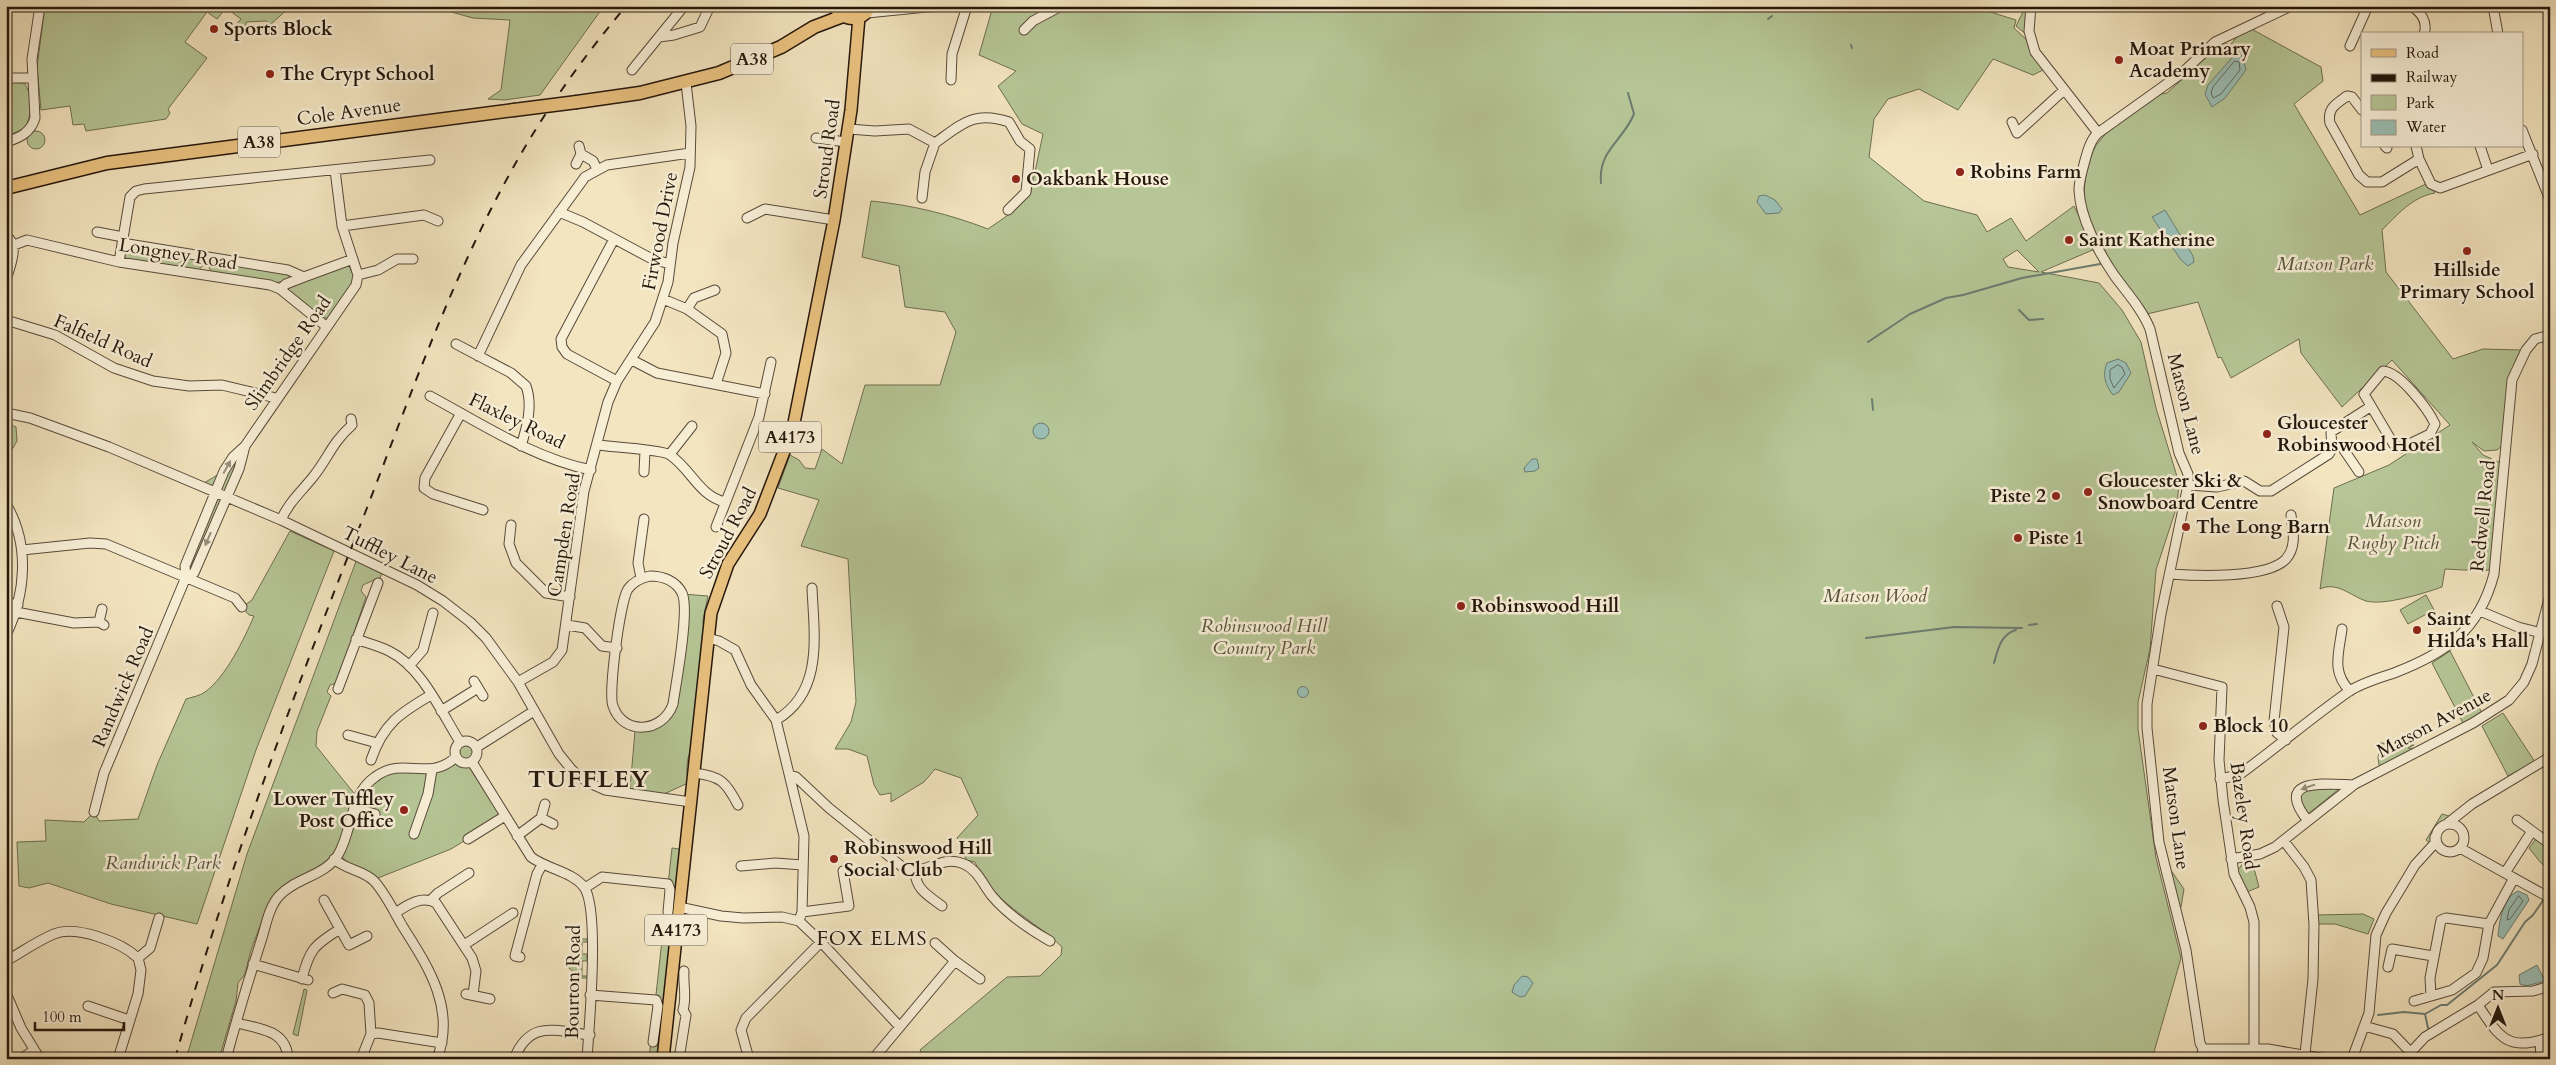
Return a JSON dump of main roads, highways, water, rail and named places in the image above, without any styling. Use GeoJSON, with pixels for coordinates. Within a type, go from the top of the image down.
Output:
{"type":"FeatureCollection","features":[{"type":"Feature","properties":{"kind":"highway","name":"Cole Avenue"},"geometry":{"type":"LineString","coordinates":[[6,188],[107,163],[626,96],[686,83],[733,68],[781,47],[814,27],[857,11]]}},
{"type":"Feature","properties":{"kind":"main road","name":"Stroud Road"},"geometry":{"type":"LineString","coordinates":[[663,1059],[711,613],[719,585],[728,564],[760,514],[793,428],[834,220],[848,129],[855,59],[857,11]]}},
{"type":"Feature","properties":{"kind":"water"},"geometry":{"type":"Polygon","coordinates":[[[2238,51],[2246,61],[2244,62],[2246,70],[2225,98],[2212,107],[2205,94],[2208,85],[2238,51]]]}},
{"type":"Feature","properties":{"kind":"water"},"geometry":{"type":"Polygon","coordinates":[[[1765,195],[1775,200],[1782,209],[1779,213],[1766,214],[1757,202],[1759,196],[1765,195]]]}},
{"type":"Feature","properties":{"kind":"water"},"geometry":{"type":"Polygon","coordinates":[[[2165,210],[2193,256],[2194,262],[2188,266],[2181,260],[2152,217],[2165,210]]]}},
{"type":"Feature","properties":{"kind":"water"},"geometry":{"type":"Polygon","coordinates":[[[2118,359],[2126,363],[2131,373],[2119,392],[2113,395],[2106,383],[2105,371],[2107,363],[2118,359]]]}},
{"type":"Feature","properties":{"kind":"water"},"geometry":{"type":"Polygon","coordinates":[[[1038,423],[1044,423],[1049,428],[1047,437],[1038,439],[1033,434],[1033,428],[1038,423]]]}},
{"type":"Feature","properties":{"kind":"water"},"geometry":{"type":"Polygon","coordinates":[[[1532,459],[1537,459],[1539,468],[1535,471],[1525,472],[1524,468],[1532,459]]]}},
{"type":"Feature","properties":{"kind":"water"},"geometry":{"type":"Polygon","coordinates":[[[1303,686],[1309,692],[1303,698],[1297,692],[1303,686]]]}},
{"type":"Feature","properties":{"kind":"water"},"geometry":{"type":"Polygon","coordinates":[[[2518,891],[2527,895],[2529,900],[2503,939],[2498,936],[2499,924],[2505,904],[2518,891]]]}},
{"type":"Feature","properties":{"kind":"water"},"geometry":{"type":"Polygon","coordinates":[[[2537,965],[2545,981],[2526,986],[2520,984],[2519,975],[2537,965]]]}},
{"type":"Feature","properties":{"kind":"water"},"geometry":{"type":"Polygon","coordinates":[[[1522,976],[1528,977],[1533,983],[1525,996],[1520,997],[1512,992],[1514,985],[1522,976]]]}},
{"type":"Feature","properties":{"kind":"waterway"},"geometry":{"type":"LineString","coordinates":[[1768,19],[1772,16]]}},
{"type":"Feature","properties":{"kind":"waterway"},"geometry":{"type":"LineString","coordinates":[[1601,183],[1603,162],[1634,114],[1628,93]]}},
{"type":"Feature","properties":{"kind":"waterway"},"geometry":{"type":"LineString","coordinates":[[1868,342],[1910,314],[1946,298],[2022,278],[2100,264]]}},
{"type":"Feature","properties":{"kind":"waterway"},"geometry":{"type":"LineString","coordinates":[[2019,310],[2029,320],[2043,319]]}},
{"type":"Feature","properties":{"kind":"waterway"},"geometry":{"type":"LineString","coordinates":[[1872,399],[1873,410]]}},
{"type":"Feature","properties":{"kind":"waterway"},"geometry":{"type":"LineString","coordinates":[[2029,625],[2037,624]]}},
{"type":"Feature","properties":{"kind":"waterway"},"geometry":{"type":"LineString","coordinates":[[1866,638],[1954,627],[2022,628]]}},
{"type":"Feature","properties":{"kind":"waterway"},"geometry":{"type":"LineString","coordinates":[[1994,663],[1999,647],[2004,639],[2016,630]]}},
{"type":"Feature","properties":{"kind":"waterway"},"geometry":{"type":"LineString","coordinates":[[2378,1015],[2404,1012],[2425,1014],[2441,1005],[2447,1005],[2497,965],[2525,922],[2533,915],[2544,899]]}},
{"type":"Feature","properties":{"kind":"waterway"},"geometry":{"type":"LineString","coordinates":[[2425,1014],[2428,1028]]}},
{"type":"Feature","properties":{"kind":"railway"},"geometry":{"type":"LineString","coordinates":[[175,1059],[195,989],[239,852],[287,716],[419,373],[457,281],[478,235],[536,129],[572,75],[626,6]]}},
{"type":"Feature","properties":{"kind":"place","name":"Sports Block"},"geometry":{"type":"Point","coordinates":[214,29]}},
{"type":"Feature","properties":{"kind":"place","name":"Moat Primary Academy"},"geometry":{"type":"Point","coordinates":[2119,60]}},
{"type":"Feature","properties":{"kind":"place","name":"The Crypt School"},"geometry":{"type":"Point","coordinates":[270,74]}},
{"type":"Feature","properties":{"kind":"place","name":"Robins Farm"},"geometry":{"type":"Point","coordinates":[1960,172]}},
{"type":"Feature","properties":{"kind":"place","name":"Oakbank House"},"geometry":{"type":"Point","coordinates":[1016,179]}},
{"type":"Feature","properties":{"kind":"place","name":"Saint Katherine"},"geometry":{"type":"Point","coordinates":[2069,240]}},
{"type":"Feature","properties":{"kind":"place","name":"Hillside Primary School"},"geometry":{"type":"Point","coordinates":[2467,251]}},
{"type":"Feature","properties":{"kind":"place","name":"Gloucester Robinswood Hotel"},"geometry":{"type":"Point","coordinates":[2267,434]}},
{"type":"Feature","properties":{"kind":"place","name":"Gloucester Ski & Snowboard Centre"},"geometry":{"type":"Point","coordinates":[2088,492]}},
{"type":"Feature","properties":{"kind":"place","name":"Piste 2"},"geometry":{"type":"Point","coordinates":[2056,496]}},
{"type":"Feature","properties":{"kind":"place","name":"The Long Barn"},"geometry":{"type":"Point","coordinates":[2186,527]}},
{"type":"Feature","properties":{"kind":"place","name":"Piste 1"},"geometry":{"type":"Point","coordinates":[2018,538]}},
{"type":"Feature","properties":{"kind":"place","name":"Robinswood Hill"},"geometry":{"type":"Point","coordinates":[1461,606]}},
{"type":"Feature","properties":{"kind":"place","name":"Saint Hilda's Hall"},"geometry":{"type":"Point","coordinates":[2417,630]}},
{"type":"Feature","properties":{"kind":"place","name":"Block 10"},"geometry":{"type":"Point","coordinates":[2203,726]}},
{"type":"Feature","properties":{"kind":"place","name":"Lower Tuffley Post Office"},"geometry":{"type":"Point","coordinates":[404,810]}},
{"type":"Feature","properties":{"kind":"place","name":"Robinswood Hill Social Club"},"geometry":{"type":"Point","coordinates":[834,859]}},
{"type":"Feature","properties":{"kind":"district","name":"TUFFLEY"},"geometry":{"type":"Point","coordinates":[589,779]}},
{"type":"Feature","properties":{"kind":"district","name":"FOX ELMS"},"geometry":{"type":"Point","coordinates":[872,938]}},
{"type":"Feature","properties":{"kind":"park label","name":"Matson Park"},"geometry":{"type":"Point","coordinates":[2325,264]}},
{"type":"Feature","properties":{"kind":"park label","name":"Matson Rugby Pitch"},"geometry":{"type":"Point","coordinates":[2393,532]}},
{"type":"Feature","properties":{"kind":"park label","name":"Matson Wood"},"geometry":{"type":"Point","coordinates":[1875,596]}},
{"type":"Feature","properties":{"kind":"park label","name":"Robinswood Hill Country Park"},"geometry":{"type":"Point","coordinates":[1264,637]}},
{"type":"Feature","properties":{"kind":"park label","name":"Randwick Park"},"geometry":{"type":"Point","coordinates":[163,863]}}]}
